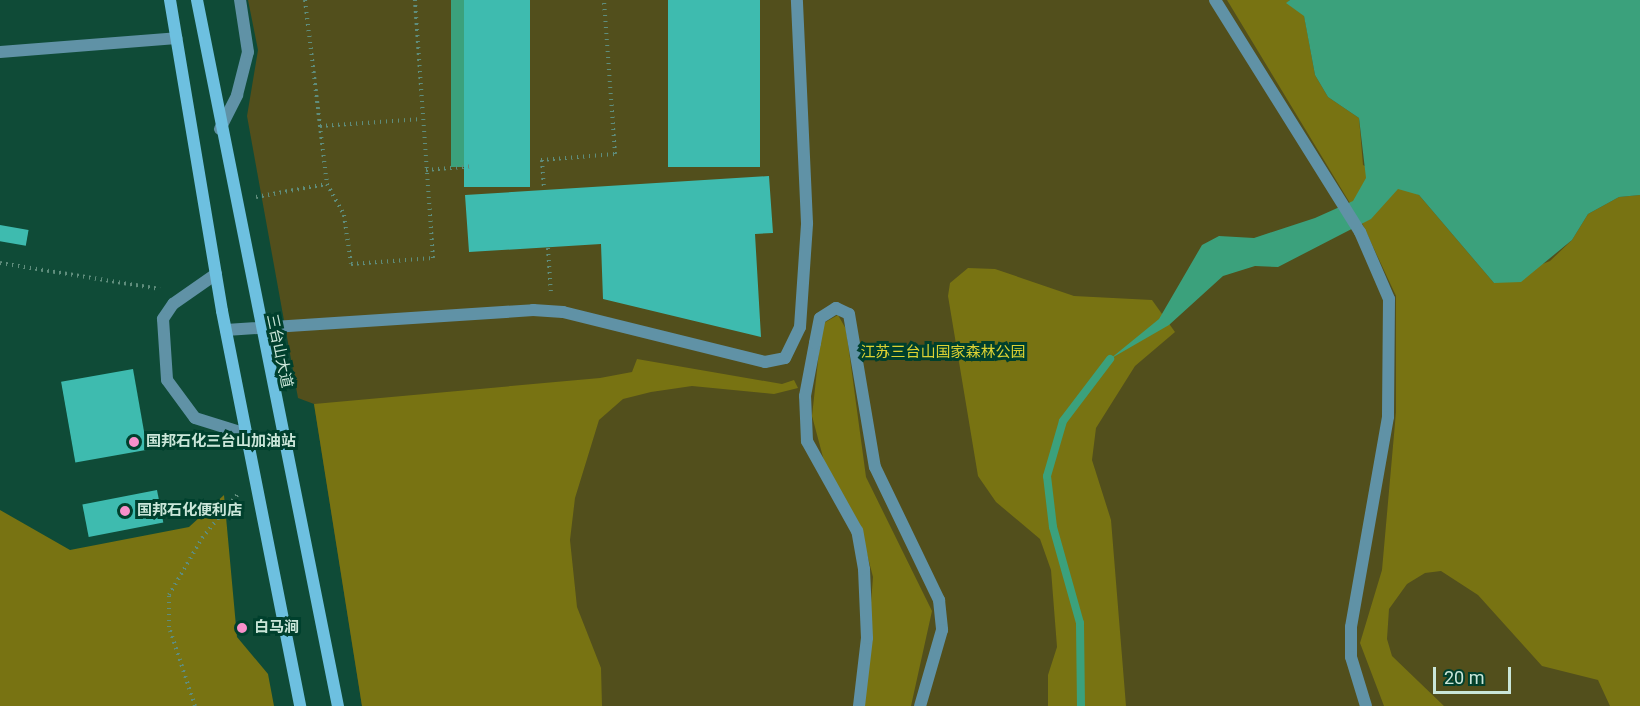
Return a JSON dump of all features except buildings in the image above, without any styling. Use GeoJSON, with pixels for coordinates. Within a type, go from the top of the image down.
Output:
{"type":"FeatureCollection","features":[{"type":"Feature","properties":{"kind":"main road"},"geometry":{"type":"LineString","coordinates":[[170,0],[226,330],[300,706]]}},
{"type":"Feature","properties":{"kind":"main road","name":"三台山大道"},"geometry":{"type":"LineString","coordinates":[[197,0],[259,327],[338,706]]}},
{"type":"Feature","properties":{"kind":"lane"},"geometry":{"type":"LineString","coordinates":[[220,129],[248,52],[240,0]]}},
{"type":"Feature","properties":{"kind":"lane"},"geometry":{"type":"LineString","coordinates":[[226,330],[553,312],[765,362],[785,358],[800,327],[807,223],[797,0]]}},
{"type":"Feature","properties":{"kind":"lane"},"geometry":{"type":"LineString","coordinates":[[1215,0],[1360,232],[1389,299],[1388,417],[1352,627],[1352,657],[1366,706]]}},
{"type":"Feature","properties":{"kind":"lane"},"geometry":{"type":"LineString","coordinates":[[0,52],[176,38]]}},
{"type":"Feature","properties":{"kind":"lane"},"geometry":{"type":"LineString","coordinates":[[216,274],[173,304],[163,319],[167,380],[195,418],[246,434]]}},
{"type":"Feature","properties":{"kind":"lane"},"geometry":{"type":"LineString","coordinates":[[859,706],[867,638],[864,569],[857,531],[807,441],[805,396],[820,318],[836,308],[849,314],[875,467],[939,600],[936,661],[920,706]]}},
{"type":"Feature","properties":{"kind":"path"},"geometry":{"type":"LineString","coordinates":[[306,0],[327,184],[344,215],[351,264],[433,258],[415,0]]}},
{"type":"Feature","properties":{"kind":"path"},"geometry":{"type":"LineString","coordinates":[[544,189],[541,160],[615,154],[604,0]]}},
{"type":"Feature","properties":{"kind":"path"},"geometry":{"type":"LineString","coordinates":[[320,126],[422,119]]}},
{"type":"Feature","properties":{"kind":"path"},"geometry":{"type":"LineString","coordinates":[[426,170],[474,166]]}},
{"type":"Feature","properties":{"kind":"path"},"geometry":{"type":"LineString","coordinates":[[234,201],[327,184]]}},
{"type":"Feature","properties":{"kind":"path"},"geometry":{"type":"LineString","coordinates":[[548,248],[553,312]]}},
{"type":"Feature","properties":{"kind":"path"},"geometry":{"type":"LineString","coordinates":[[0,263],[165,288]]}},
{"type":"Feature","properties":{"kind":"path"},"geometry":{"type":"LineString","coordinates":[[195,706],[169,627],[169,595],[202,538],[254,475]]}},
{"type":"Feature","properties":{"kind":"green space","name":"江苏三台山国家森林公园"},"geometry":{"type":"Polygon","coordinates":[[[248,0],[1640,0],[1640,706],[362,706],[314,404],[298,398],[247,116],[258,50],[248,0]]]}},
{"type":"Feature","properties":{"kind":"shaded area"},"geometry":{"type":"Polygon","coordinates":[[[451,0],[464,0],[464,167],[451,167],[451,0]]]}},
{"type":"Feature","properties":{"kind":"shaded area"},"geometry":{"type":"Polygon","coordinates":[[[1227,0],[1290,0],[1287,3],[1304,15],[1315,75],[1328,97],[1359,118],[1363,165],[1419,195],[1494,283],[1550,261],[1572,240],[1588,214],[1619,197],[1640,195],[1640,706],[1610,706],[1598,680],[1542,666],[1478,595],[1441,571],[1425,573],[1407,584],[1389,609],[1387,639],[1392,656],[1444,706],[1384,706],[1360,643],[1382,570],[1396,412],[1396,296],[1362,223],[1227,0]]]}},
{"type":"Feature","properties":{"kind":"shaded area"},"geometry":{"type":"Polygon","coordinates":[[[1290,0],[1640,0],[1640,195],[1619,197],[1588,214],[1572,240],[1521,282],[1494,283],[1419,195],[1398,189],[1371,219],[1278,267],[1255,266],[1223,276],[1169,325],[1110,359],[1159,319],[1202,245],[1219,236],[1254,238],[1315,218],[1353,201],[1366,178],[1359,118],[1328,97],[1315,75],[1304,16],[1286,3],[1290,0]]]}},
{"type":"Feature","properties":{"kind":"shaded area"},"geometry":{"type":"Polygon","coordinates":[[[968,268],[995,269],[1074,296],[1152,300],[1175,332],[1135,366],[1096,428],[1092,460],[1111,520],[1126,706],[1048,706],[1048,675],[1057,647],[1051,570],[1040,539],[996,502],[978,476],[948,296],[950,283],[968,268]]]}},
{"type":"Feature","properties":{"kind":"shaded area"},"geometry":{"type":"Polygon","coordinates":[[[838,315],[846,329],[866,477],[932,611],[911,706],[863,706],[873,577],[860,527],[824,461],[812,416],[822,324],[838,315]]]}},
{"type":"Feature","properties":{"kind":"shaded area"},"geometry":{"type":"Polygon","coordinates":[[[637,359],[782,384],[794,380],[798,388],[774,394],[692,386],[651,392],[623,399],[599,420],[575,498],[570,540],[577,607],[601,668],[602,706],[362,706],[314,404],[600,378],[632,372],[637,359]]]}},
{"type":"Feature","properties":{"kind":"shaded area"},"geometry":{"type":"Polygon","coordinates":[[[224,495],[237,637],[268,674],[274,706],[0,706],[0,510],[70,550],[189,527],[224,495]]]}},
{"type":"Feature","properties":{"kind":"waterway"},"geometry":{"type":"LineString","coordinates":[[1081,706],[1080,623],[1053,527],[1047,476],[1063,421],[1110,359]]}},
{"type":"Feature","properties":{"kind":"place","name":"国邦石化三台山加油站"},"geometry":{"type":"Point","coordinates":[134,442]}},
{"type":"Feature","properties":{"kind":"place","name":"国邦石化便利店"},"geometry":{"type":"Point","coordinates":[125,511]}},
{"type":"Feature","properties":{"kind":"place","name":"白马涧"},"geometry":{"type":"Point","coordinates":[242,628]}}]}
